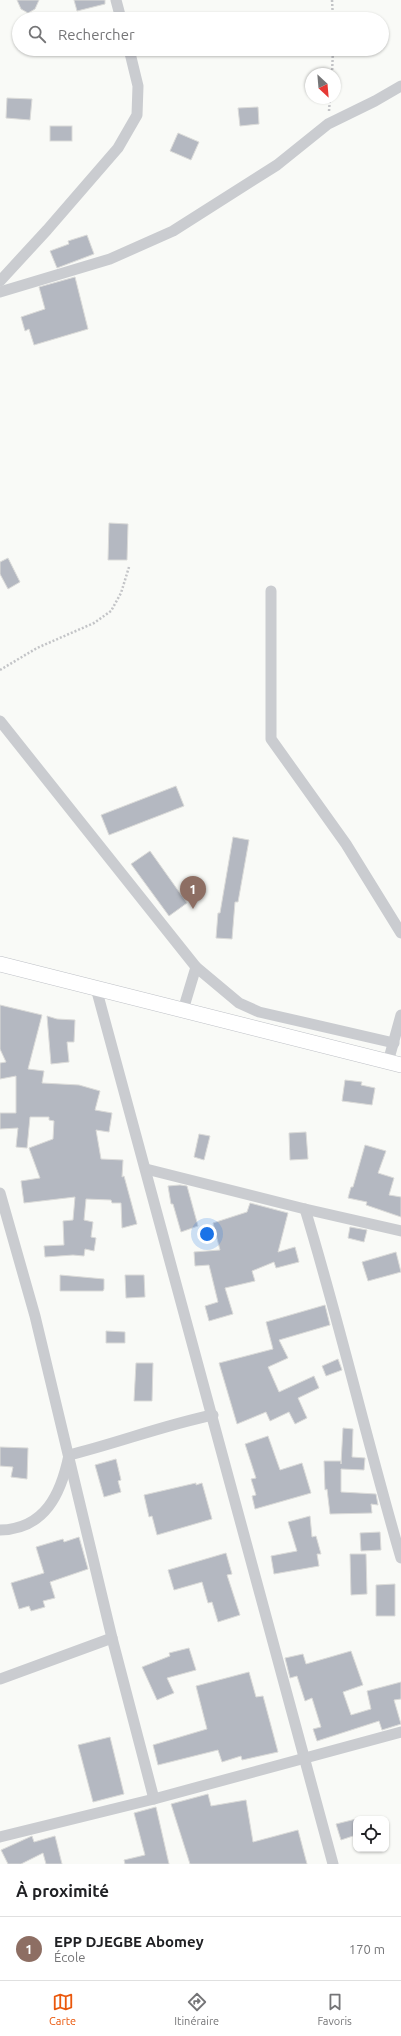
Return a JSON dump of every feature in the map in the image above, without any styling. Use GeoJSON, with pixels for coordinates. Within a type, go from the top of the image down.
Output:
{"type":"FeatureCollection","features":[{"type":"Feature","properties":{"kind":"street"},"geometry":{"type":"LineString","coordinates":[[116,0],[119,12]]}},
{"type":"Feature","properties":{"kind":"street"},"geometry":{"type":"LineString","coordinates":[[0,281],[47,230],[118,148],[137,115],[138,86],[131,56]]}},
{"type":"Feature","properties":{"kind":"street"},"geometry":{"type":"LineString","coordinates":[[0,292],[110,259],[173,231],[277,165],[328,124],[375,101],[401,86]]}},
{"type":"Feature","properties":{"kind":"street"},"geometry":{"type":"LineString","coordinates":[[271,591],[272,739],[346,844],[401,934]]}},
{"type":"Feature","properties":{"kind":"street"},"geometry":{"type":"LineString","coordinates":[[0,721],[196,967],[240,1003],[259,1012],[394,1043]]}},
{"type":"Feature","properties":{"kind":"street"},"geometry":{"type":"LineString","coordinates":[[0,964],[395,1064],[394,1043],[401,1015]]}},
{"type":"Feature","properties":{"kind":"street"},"geometry":{"type":"LineString","coordinates":[[183,1010],[196,967]]}},
{"type":"Feature","properties":{"kind":"street"},"geometry":{"type":"LineString","coordinates":[[96,988],[213,1415],[333,1864]]}},
{"type":"Feature","properties":{"kind":"street"},"geometry":{"type":"LineString","coordinates":[[146,1168],[305,1209],[401,1231]]}},
{"type":"Feature","properties":{"kind":"street"},"geometry":{"type":"LineString","coordinates":[[0,1193],[35,1316],[70,1455],[112,1638],[154,1799]]}},
{"type":"Feature","properties":{"kind":"street"},"geometry":{"type":"LineString","coordinates":[[305,1209],[325,1276],[349,1372],[401,1558]]}},
{"type":"Feature","properties":{"kind":"street"},"geometry":{"type":"LineString","coordinates":[[70,1455],[122,1441],[180,1422],[213,1415]]}},
{"type":"Feature","properties":{"kind":"street"},"geometry":{"type":"LineString","coordinates":[[0,1530],[10,1530],[22,1526],[46,1511],[57,1496],[65,1477],[70,1455]]}},
{"type":"Feature","properties":{"kind":"street"},"geometry":{"type":"LineString","coordinates":[[0,1679],[112,1638]]}},
{"type":"Feature","properties":{"kind":"street"},"geometry":{"type":"LineString","coordinates":[[0,1837],[154,1799],[401,1732]]}},
{"type":"Feature","properties":{"kind":"path"},"geometry":{"type":"LineString","coordinates":[[332,0],[332,12]]}},
{"type":"Feature","properties":{"kind":"path"},"geometry":{"type":"LineString","coordinates":[[332,68],[333,56]]}},
{"type":"Feature","properties":{"kind":"path"},"geometry":{"type":"LineString","coordinates":[[0,670],[37,648],[94,622],[111,611],[121,593],[129,567]]}},
{"type":"Feature","properties":{"kind":"building"},"geometry":{"type":"Polygon","coordinates":[[[17,0],[39,0],[35,9],[30,12],[21,9],[17,0]]]}},
{"type":"Feature","properties":{"kind":"building"},"geometry":{"type":"Polygon","coordinates":[[[74,0],[105,0],[105,4],[77,11],[74,0]]]}},
{"type":"Feature","properties":{"kind":"building"},"geometry":{"type":"Polygon","coordinates":[[[7,98],[32,99],[30,120],[6,118],[7,98]]]}},
{"type":"Feature","properties":{"kind":"building"},"geometry":{"type":"Polygon","coordinates":[[[258,107],[259,124],[240,126],[238,108],[258,107]]]}},
{"type":"Feature","properties":{"kind":"building"},"geometry":{"type":"Polygon","coordinates":[[[50,126],[72,126],[72,141],[50,141],[50,126]]]}},
{"type":"Feature","properties":{"kind":"building"},"geometry":{"type":"Polygon","coordinates":[[[178,133],[199,142],[191,160],[170,151],[178,133]]]}},
{"type":"Feature","properties":{"kind":"building"},"geometry":{"type":"Polygon","coordinates":[[[87,235],[94,254],[57,268],[50,251],[69,244],[68,241],[87,235]]]}},
{"type":"Feature","properties":{"kind":"building"},"geometry":{"type":"Polygon","coordinates":[[[75,277],[88,329],[34,345],[29,329],[25,331],[21,317],[45,309],[39,287],[75,277]]]}},
{"type":"Feature","properties":{"kind":"building"},"geometry":{"type":"Polygon","coordinates":[[[109,523],[128,524],[127,560],[108,560],[109,523]]]}},
{"type":"Feature","properties":{"kind":"building"},"geometry":{"type":"Polygon","coordinates":[[[8,558],[20,582],[8,589],[0,574],[0,562],[8,558]]]}},
{"type":"Feature","properties":{"kind":"building"},"geometry":{"type":"Polygon","coordinates":[[[176,786],[184,806],[109,835],[101,815],[176,786]]]}},
{"type":"Feature","properties":{"kind":"building"},"geometry":{"type":"Polygon","coordinates":[[[233,837],[249,840],[238,902],[235,902],[232,939],[216,938],[218,913],[220,913],[233,837]]]}},
{"type":"Feature","properties":{"kind":"building"},"geometry":{"type":"Polygon","coordinates":[[[150,851],[187,903],[169,916],[131,864],[150,851]]]}},
{"type":"Feature","properties":{"kind":"building"},"geometry":{"type":"Polygon","coordinates":[[[0,1005],[42,1015],[28,1069],[44,1071],[42,1083],[79,1085],[100,1091],[95,1110],[112,1113],[109,1132],[96,1130],[101,1159],[123,1160],[122,1177],[124,1176],[137,1224],[122,1228],[121,1203],[112,1203],[111,1200],[86,1199],[84,1220],[93,1222],[91,1237],[96,1238],[94,1251],[85,1249],[84,1256],[73,1255],[45,1257],[44,1246],[64,1245],[63,1221],[73,1220],[75,1197],[24,1203],[21,1181],[40,1178],[29,1148],[53,1139],[54,1121],[49,1120],[49,1117],[30,1117],[27,1148],[16,1147],[18,1128],[0,1129],[0,1113],[16,1113],[16,1076],[0,1079],[0,1063],[6,1062],[0,1049],[0,1005]]]}},
{"type":"Feature","properties":{"kind":"building"},"geometry":{"type":"Polygon","coordinates":[[[47,1016],[57,1019],[75,1020],[74,1042],[67,1042],[69,1062],[51,1064],[47,1016]]]}},
{"type":"Feature","properties":{"kind":"building"},"geometry":{"type":"Polygon","coordinates":[[[345,1080],[362,1082],[361,1085],[375,1088],[372,1105],[342,1101],[345,1080]]]}},
{"type":"Feature","properties":{"kind":"building"},"geometry":{"type":"Polygon","coordinates":[[[306,1132],[308,1159],[290,1160],[289,1133],[306,1132]]]}},
{"type":"Feature","properties":{"kind":"building"},"geometry":{"type":"Polygon","coordinates":[[[199,1134],[210,1136],[204,1160],[194,1157],[199,1134]]]}},
{"type":"Feature","properties":{"kind":"building"},"geometry":{"type":"Polygon","coordinates":[[[365,1145],[386,1151],[378,1173],[394,1178],[389,1195],[401,1197],[401,1217],[366,1205],[367,1202],[348,1198],[351,1187],[353,1187],[365,1145]]]}},
{"type":"Feature","properties":{"kind":"building"},"geometry":{"type":"Polygon","coordinates":[[[168,1186],[187,1186],[198,1226],[181,1232],[173,1204],[171,1204],[168,1186]]]}},
{"type":"Feature","properties":{"kind":"building"},"geometry":{"type":"Polygon","coordinates":[[[250,1203],[288,1213],[278,1252],[295,1247],[299,1262],[276,1268],[274,1262],[252,1271],[255,1281],[225,1288],[233,1314],[209,1321],[205,1306],[218,1302],[209,1265],[195,1266],[194,1252],[220,1250],[213,1223],[247,1212],[250,1203]]]}},
{"type":"Feature","properties":{"kind":"building"},"geometry":{"type":"Polygon","coordinates":[[[350,1227],[367,1230],[364,1242],[348,1238],[350,1227]]]}},
{"type":"Feature","properties":{"kind":"building"},"geometry":{"type":"Polygon","coordinates":[[[396,1252],[401,1272],[368,1281],[362,1262],[396,1252]]]}},
{"type":"Feature","properties":{"kind":"building"},"geometry":{"type":"Polygon","coordinates":[[[60,1275],[104,1279],[104,1289],[103,1291],[60,1291],[60,1275]]]}},
{"type":"Feature","properties":{"kind":"building"},"geometry":{"type":"Polygon","coordinates":[[[125,1275],[144,1275],[145,1297],[126,1298],[125,1275]]]}},
{"type":"Feature","properties":{"kind":"building"},"geometry":{"type":"Polygon","coordinates":[[[325,1305],[330,1325],[279,1340],[288,1358],[268,1367],[279,1392],[314,1376],[319,1388],[298,1398],[307,1418],[295,1424],[289,1412],[270,1421],[266,1412],[237,1424],[219,1363],[273,1349],[266,1322],[325,1305]]]}},
{"type":"Feature","properties":{"kind":"building"},"geometry":{"type":"Polygon","coordinates":[[[106,1331],[125,1332],[125,1343],[106,1343],[106,1331]]]}},
{"type":"Feature","properties":{"kind":"building"},"geometry":{"type":"Polygon","coordinates":[[[338,1359],[342,1370],[326,1376],[322,1366],[338,1359]]]}},
{"type":"Feature","properties":{"kind":"building"},"geometry":{"type":"Polygon","coordinates":[[[136,1363],[153,1363],[152,1401],[134,1401],[136,1363]]]}},
{"type":"Feature","properties":{"kind":"building"},"geometry":{"type":"Polygon","coordinates":[[[343,1428],[353,1429],[352,1457],[365,1458],[364,1470],[341,1469],[341,1492],[376,1494],[378,1505],[371,1504],[372,1513],[330,1514],[327,1489],[325,1490],[324,1461],[341,1461],[341,1464],[343,1428]]]}},
{"type":"Feature","properties":{"kind":"building"},"geometry":{"type":"Polygon","coordinates":[[[268,1436],[280,1470],[302,1463],[311,1493],[255,1509],[252,1496],[256,1495],[251,1479],[256,1478],[245,1444],[268,1436]]]}},
{"type":"Feature","properties":{"kind":"building"},"geometry":{"type":"Polygon","coordinates":[[[0,1447],[28,1448],[27,1479],[11,1477],[13,1467],[0,1466],[0,1447]]]}},
{"type":"Feature","properties":{"kind":"building"},"geometry":{"type":"Polygon","coordinates":[[[116,1459],[121,1480],[118,1481],[121,1492],[104,1497],[95,1465],[116,1459]]]}},
{"type":"Feature","properties":{"kind":"building"},"geometry":{"type":"Polygon","coordinates":[[[196,1483],[196,1485],[202,1483],[212,1519],[157,1535],[152,1516],[149,1517],[144,1495],[196,1483]]]}},
{"type":"Feature","properties":{"kind":"building"},"geometry":{"type":"Polygon","coordinates":[[[310,1516],[312,1537],[316,1536],[321,1554],[317,1554],[319,1566],[274,1574],[271,1556],[297,1551],[288,1522],[310,1516]]]}},
{"type":"Feature","properties":{"kind":"building"},"geometry":{"type":"Polygon","coordinates":[[[380,1532],[381,1550],[361,1551],[360,1533],[380,1532]]]}},
{"type":"Feature","properties":{"kind":"building"},"geometry":{"type":"Polygon","coordinates":[[[79,1537],[88,1569],[50,1582],[55,1598],[43,1601],[45,1607],[31,1611],[29,1606],[19,1609],[11,1583],[44,1573],[36,1547],[63,1539],[64,1542],[79,1537]]]}},
{"type":"Feature","properties":{"kind":"building"},"geometry":{"type":"Polygon","coordinates":[[[226,1553],[232,1574],[227,1575],[240,1615],[218,1622],[212,1602],[208,1603],[202,1582],[174,1590],[168,1570],[226,1553]]]}},
{"type":"Feature","properties":{"kind":"building"},"geometry":{"type":"Polygon","coordinates":[[[350,1554],[366,1554],[367,1594],[351,1595],[350,1554]]]}},
{"type":"Feature","properties":{"kind":"building"},"geometry":{"type":"Polygon","coordinates":[[[395,1584],[395,1616],[376,1616],[376,1585],[395,1584]]]}},
{"type":"Feature","properties":{"kind":"building"},"geometry":{"type":"Polygon","coordinates":[[[189,1648],[196,1670],[167,1678],[174,1693],[157,1700],[142,1667],[170,1656],[169,1653],[189,1648]]]}},
{"type":"Feature","properties":{"kind":"building"},"geometry":{"type":"Polygon","coordinates":[[[351,1651],[363,1685],[343,1692],[351,1715],[371,1709],[367,1691],[401,1682],[401,1699],[394,1700],[401,1724],[382,1730],[379,1721],[317,1741],[313,1729],[321,1727],[312,1698],[305,1701],[297,1676],[290,1678],[285,1658],[303,1654],[306,1664],[351,1651]]]}},
{"type":"Feature","properties":{"kind":"building"},"geometry":{"type":"Polygon","coordinates":[[[249,1672],[256,1697],[263,1696],[278,1752],[242,1760],[241,1756],[222,1762],[218,1750],[158,1765],[153,1745],[207,1729],[196,1686],[249,1672]]]}},
{"type":"Feature","properties":{"kind":"building"},"geometry":{"type":"Polygon","coordinates":[[[110,1737],[124,1794],[93,1802],[78,1745],[110,1737]]]}},
{"type":"Feature","properties":{"kind":"building"},"geometry":{"type":"Polygon","coordinates":[[[208,1794],[211,1806],[246,1800],[253,1842],[298,1830],[307,1864],[190,1864],[171,1804],[208,1794]]]}},
{"type":"Feature","properties":{"kind":"building"},"geometry":{"type":"Polygon","coordinates":[[[156,1807],[169,1864],[125,1864],[124,1860],[145,1855],[134,1813],[156,1807]]]}},
{"type":"Feature","properties":{"kind":"building"},"geometry":{"type":"Polygon","coordinates":[[[353,1820],[353,1836],[341,1840],[336,1824],[353,1820]]]}},
{"type":"Feature","properties":{"kind":"building"},"geometry":{"type":"Polygon","coordinates":[[[32,1836],[34,1842],[55,1836],[62,1864],[46,1864],[43,1853],[21,1864],[8,1864],[1,1850],[32,1836]]]}},
{"type":"Feature","properties":{"kind":"place","name":"EPP DJEGBE Abomey"},"geometry":{"type":"Point","coordinates":[193,909]}}]}
